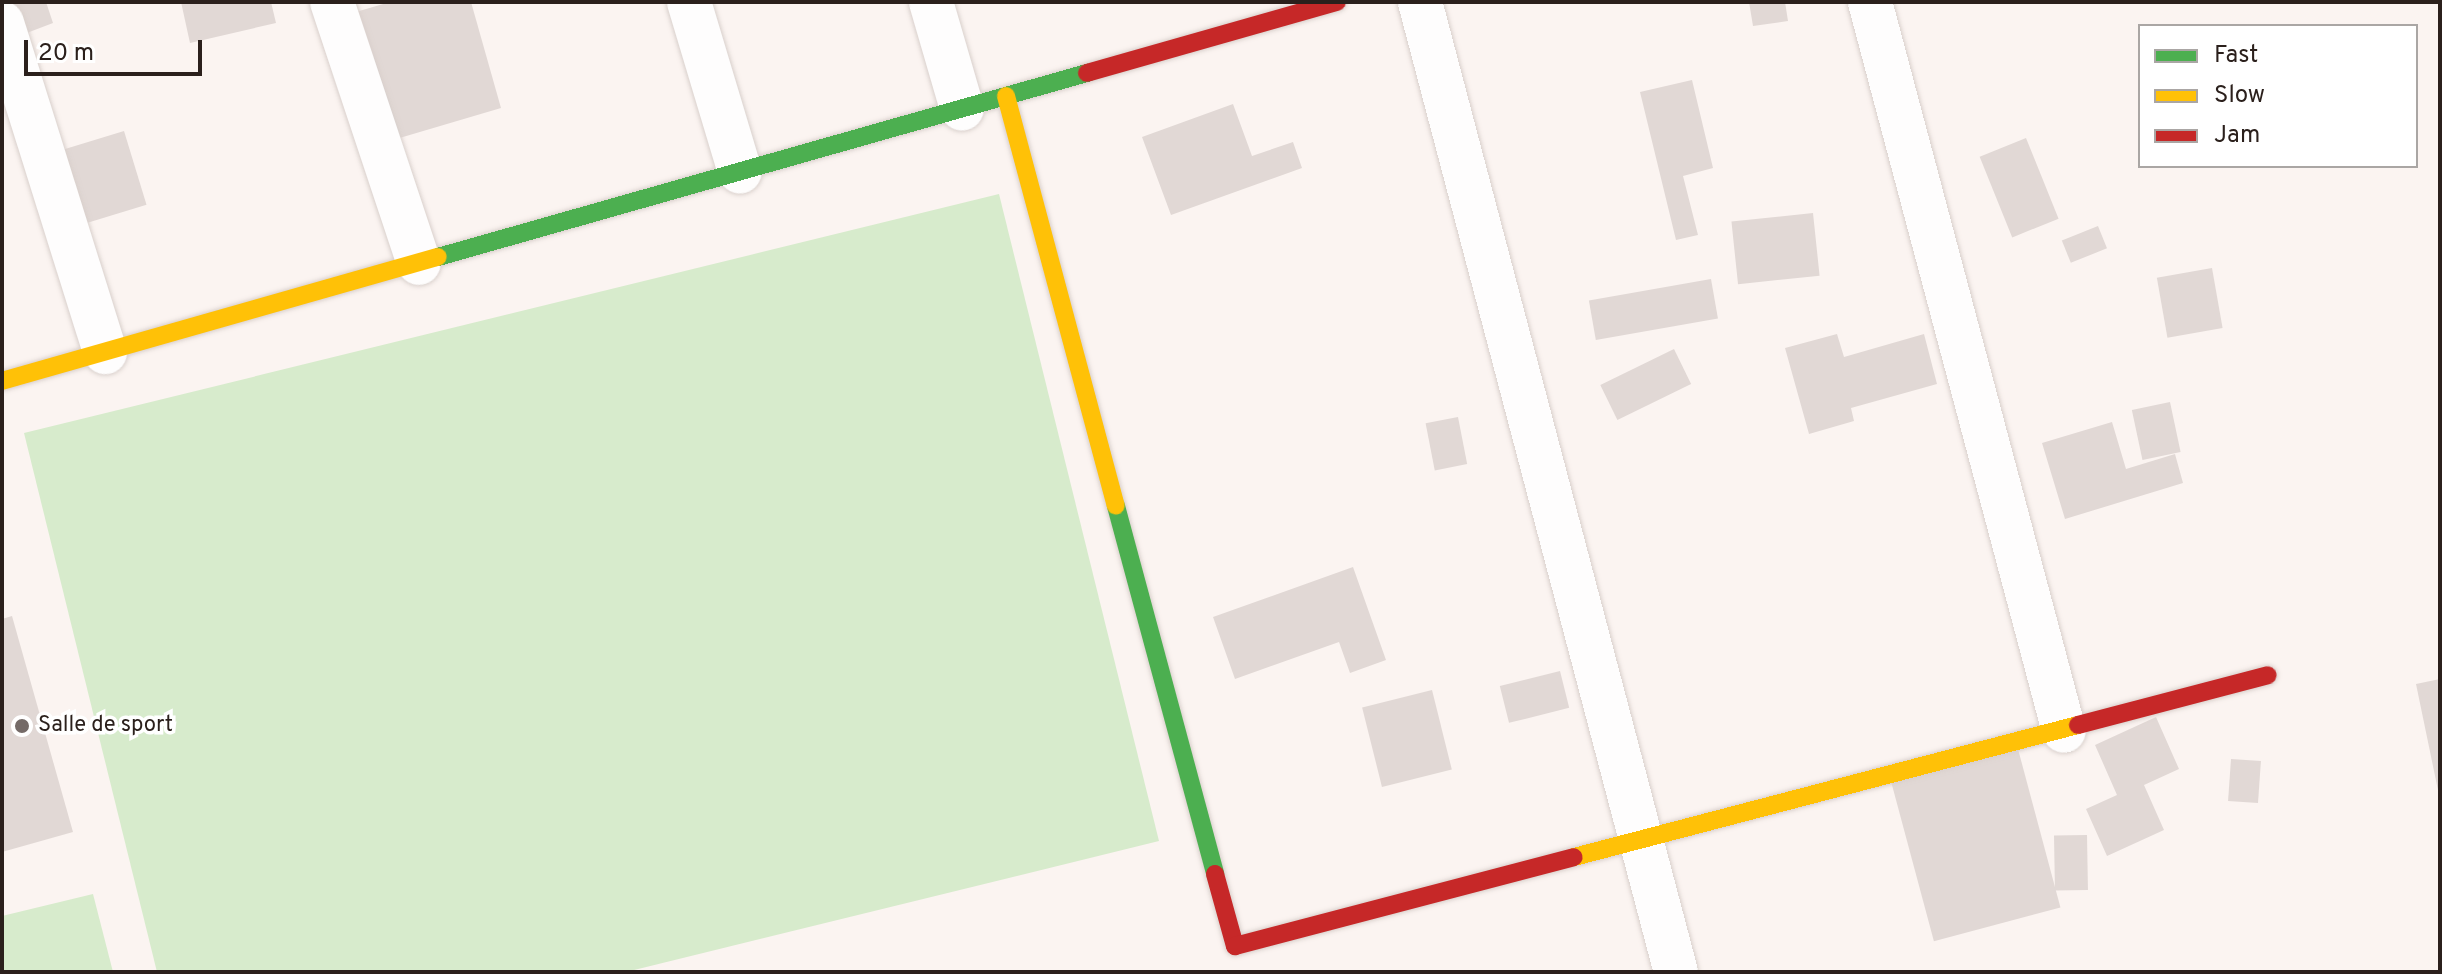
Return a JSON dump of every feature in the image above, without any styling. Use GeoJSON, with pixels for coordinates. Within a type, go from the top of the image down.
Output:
{"type":"FeatureCollection","features":[{"type":"Feature","properties":{"kind":"street"},"geometry":{"type":"LineString","coordinates":[[332,2],[419,263]]}},
{"type":"Feature","properties":{"kind":"street"},"geometry":{"type":"LineString","coordinates":[[689,2],[740,172]]}},
{"type":"Feature","properties":{"kind":"street"},"geometry":{"type":"LineString","coordinates":[[931,2],[962,109]]}},
{"type":"Feature","properties":{"kind":"street"},"geometry":{"type":"LineString","coordinates":[[2,381],[1337,2]]}},
{"type":"Feature","properties":{"kind":"street"},"geometry":{"type":"LineString","coordinates":[[1420,2],[1676,972]]}},
{"type":"Feature","properties":{"kind":"street"},"geometry":{"type":"LineString","coordinates":[[1870,2],[2064,731]]}},
{"type":"Feature","properties":{"kind":"street"},"geometry":{"type":"LineString","coordinates":[[2,23],[105,352]]}},
{"type":"Feature","properties":{"kind":"street"},"geometry":{"type":"LineString","coordinates":[[1006,96],[1235,946],[2064,731],[2268,675]]}},
{"type":"Feature","properties":{"kind":"green space"},"geometry":{"type":"Polygon","coordinates":[[[999,194],[1159,841],[626,972],[157,972],[24,433],[999,194]]]}},
{"type":"Feature","properties":{"kind":"green space"},"geometry":{"type":"Polygon","coordinates":[[[93,894],[113,972],[2,972],[2,916],[93,894]]]}},
{"type":"Feature","properties":{"kind":"building"},"geometry":{"type":"Polygon","coordinates":[[[2,2],[46,2],[53,23],[11,39],[2,2]]]}},
{"type":"Feature","properties":{"kind":"building"},"geometry":{"type":"Polygon","coordinates":[[[181,2],[271,2],[276,23],[190,43],[181,2]]]}},
{"type":"Feature","properties":{"kind":"building"},"geometry":{"type":"Polygon","coordinates":[[[390,2],[471,2],[501,108],[386,142],[349,14],[390,2]]]}},
{"type":"Feature","properties":{"kind":"building"},"geometry":{"type":"Polygon","coordinates":[[[1749,2],[1785,2],[1788,21],[1753,26],[1749,2]]]}},
{"type":"Feature","properties":{"kind":"building"},"geometry":{"type":"Polygon","coordinates":[[[1692,80],[1713,168],[1683,176],[1698,235],[1676,240],[1640,92],[1692,80]]]}},
{"type":"Feature","properties":{"kind":"building"},"geometry":{"type":"Polygon","coordinates":[[[1233,104],[1252,156],[1293,142],[1302,168],[1171,215],[1142,137],[1233,104]]]}},
{"type":"Feature","properties":{"kind":"building"},"geometry":{"type":"Polygon","coordinates":[[[124,131],[147,205],[79,225],[56,152],[124,131]]]}},
{"type":"Feature","properties":{"kind":"building"},"geometry":{"type":"Polygon","coordinates":[[[2026,138],[2059,219],[2012,237],[1980,157],[2026,138]]]}},
{"type":"Feature","properties":{"kind":"building"},"geometry":{"type":"Polygon","coordinates":[[[1813,213],[1820,276],[1738,284],[1731,222],[1813,213]]]}},
{"type":"Feature","properties":{"kind":"building"},"geometry":{"type":"Polygon","coordinates":[[[2098,226],[2107,248],[2071,263],[2062,241],[2098,226]]]}},
{"type":"Feature","properties":{"kind":"building"},"geometry":{"type":"Polygon","coordinates":[[[2212,268],[2223,328],[2167,338],[2157,278],[2212,268]]]}},
{"type":"Feature","properties":{"kind":"building"},"geometry":{"type":"Polygon","coordinates":[[[1711,279],[1718,318],[1596,340],[1589,301],[1711,279]]]}},
{"type":"Feature","properties":{"kind":"building"},"geometry":{"type":"Polygon","coordinates":[[[1837,334],[1844,357],[1924,334],[1937,384],[1851,408],[1854,421],[1809,434],[1785,348],[1837,334]]]}},
{"type":"Feature","properties":{"kind":"building"},"geometry":{"type":"Polygon","coordinates":[[[1674,349],[1691,384],[1617,420],[1600,385],[1674,349]]]}},
{"type":"Feature","properties":{"kind":"building"},"geometry":{"type":"Polygon","coordinates":[[[2170,402],[2181,452],[2142,460],[2132,410],[2170,402]]]}},
{"type":"Feature","properties":{"kind":"building"},"geometry":{"type":"Polygon","coordinates":[[[1458,417],[1467,464],[1435,470],[1426,423],[1458,417]]]}},
{"type":"Feature","properties":{"kind":"building"},"geometry":{"type":"Polygon","coordinates":[[[2112,422],[2126,469],[2175,454],[2183,483],[2065,519],[2042,443],[2112,422]]]}},
{"type":"Feature","properties":{"kind":"building"},"geometry":{"type":"Polygon","coordinates":[[[1353,567],[1386,660],[1350,673],[1339,642],[1235,679],[1213,617],[1353,567]]]}},
{"type":"Feature","properties":{"kind":"building","name":"Salle de sport"},"geometry":{"type":"Polygon","coordinates":[[[12,616],[73,832],[2,852],[2,619],[12,616]]]}},
{"type":"Feature","properties":{"kind":"building"},"geometry":{"type":"Polygon","coordinates":[[[1560,671],[1569,708],[1509,723],[1500,686],[1560,671]]]}},
{"type":"Feature","properties":{"kind":"building"},"geometry":{"type":"Polygon","coordinates":[[[2440,679],[2440,795],[2439,795],[2416,684],[2440,679]]]}},
{"type":"Feature","properties":{"kind":"building"},"geometry":{"type":"Polygon","coordinates":[[[1432,690],[1452,770],[1382,787],[1362,707],[1432,690]]]}},
{"type":"Feature","properties":{"kind":"building"},"geometry":{"type":"Polygon","coordinates":[[[2156,717],[2179,769],[2144,785],[2164,830],[2107,856],[2086,809],[2117,795],[2095,745],[2156,717]]]}},
{"type":"Feature","properties":{"kind":"building"},"geometry":{"type":"Polygon","coordinates":[[[2018,749],[2060,907],[1934,941],[1891,783],[2018,749]]]}},
{"type":"Feature","properties":{"kind":"building"},"geometry":{"type":"Polygon","coordinates":[[[2231,759],[2261,761],[2258,803],[2228,801],[2231,759]]]}},
{"type":"Feature","properties":{"kind":"building"},"geometry":{"type":"Polygon","coordinates":[[[2087,835],[2088,890],[2055,891],[2054,836],[2087,835]]]}},
{"type":"Feature","properties":{"kind":"traffic: fast"},"geometry":{"type":"LineString","coordinates":[[438,257],[1087,73]]}},
{"type":"Feature","properties":{"kind":"traffic: fast"},"geometry":{"type":"LineString","coordinates":[[1116,506],[1215,874]]}},
{"type":"Feature","properties":{"kind":"traffic: slow"},"geometry":{"type":"LineString","coordinates":[[1006,96],[1116,506]]}},
{"type":"Feature","properties":{"kind":"traffic: slow"},"geometry":{"type":"LineString","coordinates":[[2,381],[438,257]]}},
{"type":"Feature","properties":{"kind":"traffic: slow"},"geometry":{"type":"LineString","coordinates":[[1574,857],[2078,725]]}},
{"type":"Feature","properties":{"kind":"traffic: jam"},"geometry":{"type":"LineString","coordinates":[[1087,73],[1337,2]]}},
{"type":"Feature","properties":{"kind":"traffic: jam"},"geometry":{"type":"LineString","coordinates":[[2078,725],[2268,675]]}},
{"type":"Feature","properties":{"kind":"traffic: jam"},"geometry":{"type":"LineString","coordinates":[[1215,874],[1235,946],[1574,857]]}},
{"type":"Feature","properties":{"kind":"place","name":"Salle de sport"},"geometry":{"type":"Point","coordinates":[22,726]}}]}
